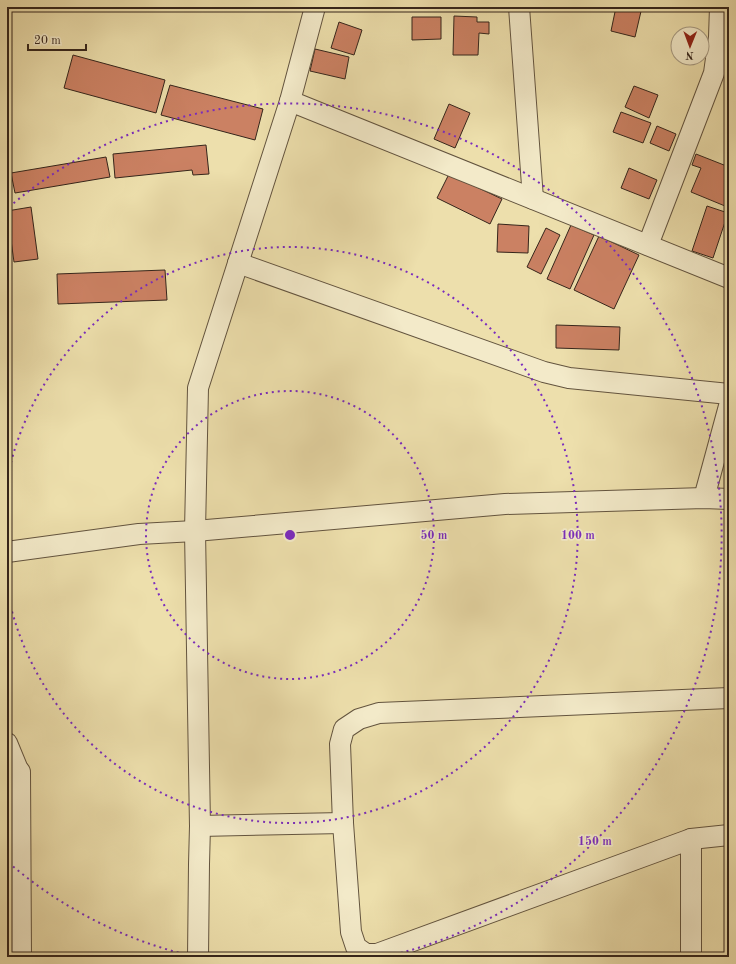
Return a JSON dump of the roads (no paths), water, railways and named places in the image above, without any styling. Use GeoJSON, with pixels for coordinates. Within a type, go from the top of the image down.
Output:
{"type":"FeatureCollection","features":[{"type":"Feature","properties":{"kind":"street"},"geometry":{"type":"LineString","coordinates":[[198,957],[200,826],[195,531],[198,388],[290,100],[315,7]]}},
{"type":"Feature","properties":{"kind":"street"},"geometry":{"type":"LineString","coordinates":[[519,7],[533,199]]}},
{"type":"Feature","properties":{"kind":"street"},"geometry":{"type":"LineString","coordinates":[[648,245],[714,73],[719,37],[720,7]]}},
{"type":"Feature","properties":{"kind":"street"},"geometry":{"type":"LineString","coordinates":[[290,100],[729,278]]}},
{"type":"Feature","properties":{"kind":"street"},"geometry":{"type":"LineString","coordinates":[[238,263],[550,373],[569,378],[729,394]]}},
{"type":"Feature","properties":{"kind":"street"},"geometry":{"type":"LineString","coordinates":[[704,498],[729,406]]}},
{"type":"Feature","properties":{"kind":"street"},"geometry":{"type":"LineString","coordinates":[[7,552],[139,534],[195,531],[505,504],[704,498],[729,499]]}},
{"type":"Feature","properties":{"kind":"street"},"geometry":{"type":"LineString","coordinates":[[729,698],[379,713],[359,719],[344,729],[340,744],[343,822],[351,932],[356,947],[366,954],[377,954],[691,839],[729,835]]}},
{"type":"Feature","properties":{"kind":"street"},"geometry":{"type":"LineString","coordinates":[[7,742],[13,772],[20,957]]}},
{"type":"Feature","properties":{"kind":"street"},"geometry":{"type":"LineString","coordinates":[[200,826],[343,822]]}},
{"type":"Feature","properties":{"kind":"street"},"geometry":{"type":"LineString","coordinates":[[691,839],[691,957]]}}]}
